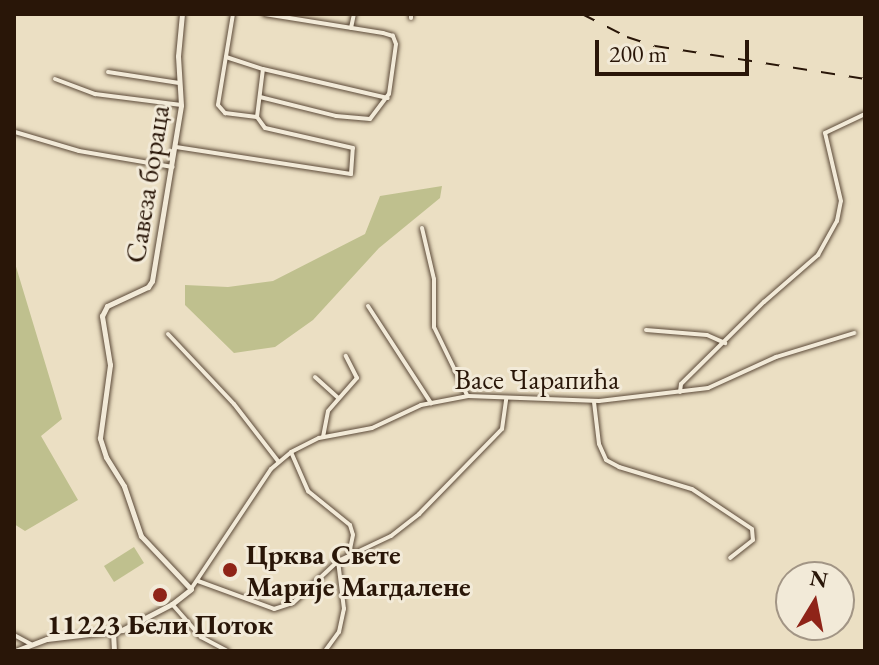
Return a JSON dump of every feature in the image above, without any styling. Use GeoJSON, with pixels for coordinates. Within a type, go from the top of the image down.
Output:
{"type":"FeatureCollection","features":[{"type":"Feature","properties":{"kind":"street","name":"Савеза бораца"},"geometry":{"type":"LineString","coordinates":[[182,14],[178,56],[181,105],[173,167],[150,285],[103,310],[110,371],[100,438],[106,457],[124,486],[143,539],[191,589]]}},
{"type":"Feature","properties":{"kind":"street"},"geometry":{"type":"LineString","coordinates":[[233,14],[218,105],[225,113],[257,117]]}},
{"type":"Feature","properties":{"kind":"street"},"geometry":{"type":"LineString","coordinates":[[260,97],[361,120],[374,117],[388,98],[394,38],[265,14]]}},
{"type":"Feature","properties":{"kind":"street"},"geometry":{"type":"LineString","coordinates":[[351,28],[354,14]]}},
{"type":"Feature","properties":{"kind":"street"},"geometry":{"type":"LineString","coordinates":[[226,57],[263,69],[388,98]]}},
{"type":"Feature","properties":{"kind":"street"},"geometry":{"type":"LineString","coordinates":[[176,147],[274,160],[349,175],[354,148],[263,128],[257,117],[263,69]]}},
{"type":"Feature","properties":{"kind":"street"},"geometry":{"type":"LineString","coordinates":[[108,72],[181,83]]}},
{"type":"Feature","properties":{"kind":"street"},"geometry":{"type":"LineString","coordinates":[[55,79],[95,94],[181,105]]}},
{"type":"Feature","properties":{"kind":"street"},"geometry":{"type":"LineString","coordinates":[[680,392],[681,384],[764,302],[813,262],[839,216],[841,201],[825,133],[865,114]]}},
{"type":"Feature","properties":{"kind":"street"},"geometry":{"type":"LineString","coordinates":[[15,132],[79,151],[173,167]]}},
{"type":"Feature","properties":{"kind":"street"},"geometry":{"type":"LineString","coordinates":[[422,228],[434,279],[434,327],[468,396]]}},
{"type":"Feature","properties":{"kind":"street"},"geometry":{"type":"LineString","coordinates":[[368,306],[431,403]]}},
{"type":"Feature","properties":{"kind":"street"},"geometry":{"type":"LineString","coordinates":[[646,330],[707,335],[725,343]]}},
{"type":"Feature","properties":{"kind":"street","name":"Васе Чарапића"},"geometry":{"type":"LineString","coordinates":[[15,651],[31,644],[113,632],[172,604],[198,581],[278,461],[323,437],[372,428],[431,403],[468,396],[594,401],[680,392],[720,384],[776,357],[854,333]]}},
{"type":"Feature","properties":{"kind":"street"},"geometry":{"type":"LineString","coordinates":[[168,334],[234,404],[278,461]]}},
{"type":"Feature","properties":{"kind":"street"},"geometry":{"type":"LineString","coordinates":[[323,437],[327,414],[357,378],[346,356]]}},
{"type":"Feature","properties":{"kind":"street"},"geometry":{"type":"LineString","coordinates":[[315,377],[338,398]]}},
{"type":"Feature","properties":{"kind":"street"},"geometry":{"type":"LineString","coordinates":[[198,581],[280,609],[307,594],[338,561],[391,536],[425,509],[502,429],[506,399]]}},
{"type":"Feature","properties":{"kind":"street"},"geometry":{"type":"LineString","coordinates":[[594,401],[601,451],[606,460],[619,467],[692,489],[752,529],[753,540],[730,558]]}},
{"type":"Feature","properties":{"kind":"street"},"geometry":{"type":"LineString","coordinates":[[291,452],[308,491],[350,525],[353,535],[349,554]]}},
{"type":"Feature","properties":{"kind":"street"},"geometry":{"type":"LineString","coordinates":[[325,651],[339,632],[344,609],[338,561]]}},
{"type":"Feature","properties":{"kind":"street"},"geometry":{"type":"LineString","coordinates":[[172,604],[201,637],[227,651]]}},
{"type":"Feature","properties":{"kind":"street"},"geometry":{"type":"LineString","coordinates":[[113,632],[114,651]]}},
{"type":"Feature","properties":{"kind":"street"},"geometry":{"type":"LineString","coordinates":[[14,635],[31,644]]}},
{"type":"Feature","properties":{"kind":"green space"},"geometry":{"type":"Polygon","coordinates":[[[442,186],[440,198],[379,248],[313,320],[275,347],[234,353],[185,305],[185,285],[228,287],[273,281],[365,234],[380,196],[442,186]]]}},
{"type":"Feature","properties":{"kind":"green space"},"geometry":{"type":"Polygon","coordinates":[[[14,260],[62,419],[41,436],[78,500],[25,531],[14,524],[14,260]]]}},
{"type":"Feature","properties":{"kind":"green space"},"geometry":{"type":"Polygon","coordinates":[[[134,547],[144,563],[114,582],[104,566],[134,547]]]}},
{"type":"Feature","properties":{"kind":"railway"},"geometry":{"type":"LineString","coordinates":[[582,14],[627,37],[655,46],[865,79]]}},
{"type":"Feature","properties":{"kind":"place","name":"Црква Свете Марије Магдалене"},"geometry":{"type":"Point","coordinates":[230,570]}},
{"type":"Feature","properties":{"kind":"place","name":"11223 Бели Поток"},"geometry":{"type":"Point","coordinates":[160,595]}}]}
